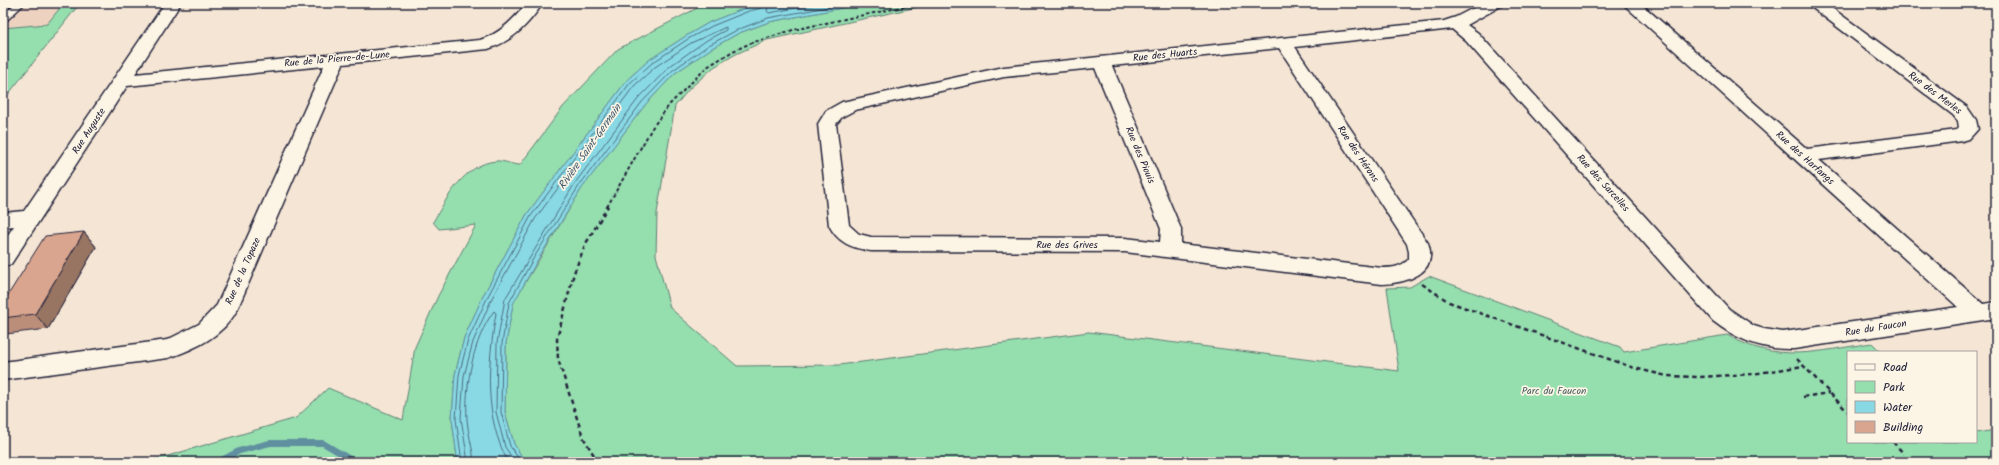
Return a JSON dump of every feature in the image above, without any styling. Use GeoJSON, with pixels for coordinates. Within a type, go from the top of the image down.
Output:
{"type":"FeatureCollection","features":[{"type":"Feature","properties":{"kind":"street","name":"Rue Auguste"},"geometry":{"type":"LineString","coordinates":[[3,259],[173,3]]}},
{"type":"Feature","properties":{"kind":"street","name":"Rue de la Pierre-de-Lune"},"geometry":{"type":"LineString","coordinates":[[122,81],[488,44],[511,32],[535,3]]}},
{"type":"Feature","properties":{"kind":"street","name":"Rue des Huarts"},"geometry":{"type":"LineString","coordinates":[[835,113],[859,104],[994,74],[1455,23],[1496,3]]}},
{"type":"Feature","properties":{"kind":"street","name":"Rue des Harfangs"},"geometry":{"type":"LineString","coordinates":[[1630,3],[1802,156],[1987,311]]}},
{"type":"Feature","properties":{"kind":"street","name":"Rue des Merles"},"geometry":{"type":"LineString","coordinates":[[1802,156],[1962,135],[1969,129],[1967,120],[1960,112],[1814,3]]}},
{"type":"Feature","properties":{"kind":"street","name":"Rue des Sarcelles"},"geometry":{"type":"LineString","coordinates":[[1455,23],[1472,37],[1722,315],[1734,325],[1767,339]]}},
{"type":"Feature","properties":{"kind":"street","name":"Rue des Hérons"},"geometry":{"type":"LineString","coordinates":[[1284,43],[1417,243],[1421,256],[1410,270]]}},
{"type":"Feature","properties":{"kind":"street","name":"Rue de la Topaze"},"geometry":{"type":"LineString","coordinates":[[3,371],[168,349],[195,338],[216,322],[226,310],[336,59]]}},
{"type":"Feature","properties":{"kind":"street","name":"Rue des Piouis"},"geometry":{"type":"LineString","coordinates":[[1100,62],[1171,229],[1170,251]]}},
{"type":"Feature","properties":{"kind":"street","name":"Rue des Grives"},"geometry":{"type":"LineString","coordinates":[[835,113],[828,120],[827,130],[837,218],[841,231],[853,240],[861,243],[884,245],[1125,245],[1382,276],[1394,276],[1410,270]]}},
{"type":"Feature","properties":{"kind":"street"},"geometry":{"type":"LineString","coordinates":[[3,220],[32,217]]}},
{"type":"Feature","properties":{"kind":"street","name":"Rue du Faucon"},"geometry":{"type":"LineString","coordinates":[[1767,339],[1794,340],[1987,311]]}},
{"type":"Feature","properties":{"kind":"lane"},"geometry":{"type":"LineString","coordinates":[[3,18],[20,3]]}},
{"type":"Feature","properties":{"kind":"path"},"geometry":{"type":"LineString","coordinates":[[598,462],[583,437],[558,359],[557,339],[574,273],[585,245],[652,128],[670,104],[695,78],[707,67],[733,51],[793,30],[921,3]]}},
{"type":"Feature","properties":{"kind":"path"},"geometry":{"type":"LineString","coordinates":[[1410,270],[1449,302],[1634,368],[1667,376],[1699,378],[1752,374],[1803,366]]}},
{"type":"Feature","properties":{"kind":"path"},"geometry":{"type":"LineString","coordinates":[[1767,339],[1803,366],[1847,411]]}},
{"type":"Feature","properties":{"kind":"path"},"geometry":{"type":"LineString","coordinates":[[1803,397],[1829,393]]}},
{"type":"Feature","properties":{"kind":"path"},"geometry":{"type":"LineString","coordinates":[[1894,443],[1904,454]]}},
{"type":"Feature","properties":{"kind":"shaded area"},"geometry":{"type":"Polygon","coordinates":[[[3,3],[80,3],[65,22],[3,28],[3,3]]]}},
{"type":"Feature","properties":{"kind":"green space"},"geometry":{"type":"Polygon","coordinates":[[[64,3],[80,3],[3,101],[3,28],[47,24],[64,3]]]}},
{"type":"Feature","properties":{"kind":"green space"},"geometry":{"type":"Polygon","coordinates":[[[707,3],[769,3],[748,7],[710,22],[649,60],[627,80],[527,214],[484,294],[464,338],[455,375],[452,419],[459,462],[140,462],[161,458],[296,418],[328,388],[403,420],[415,347],[438,296],[476,225],[439,229],[433,222],[451,193],[466,175],[485,163],[499,161],[520,165],[563,107],[618,49],[707,3]]]}},
{"type":"Feature","properties":{"kind":"green space","name":"Parc du Faucon"},"geometry":{"type":"Polygon","coordinates":[[[868,3],[936,3],[767,40],[736,54],[714,67],[690,88],[675,106],[657,213],[656,255],[670,308],[737,366],[839,365],[1089,332],[1399,371],[1387,288],[1410,287],[1429,276],[1620,347],[1624,352],[1727,335],[1746,344],[1764,350],[1798,353],[1816,352],[1872,343],[1880,351],[1847,351],[1847,443],[1977,443],[1977,433],[1996,430],[1996,462],[525,462],[514,444],[505,412],[506,343],[513,303],[582,188],[645,105],[675,73],[712,48],[739,33],[769,22],[868,3]]]}},
{"type":"Feature","properties":{"kind":"water","name":"Rivière Saint-Germain"},"geometry":{"type":"Polygon","coordinates":[[[769,3],[868,3],[769,22],[739,33],[712,48],[675,73],[645,105],[582,188],[537,261],[513,304],[506,343],[505,412],[514,444],[525,462],[459,462],[452,419],[455,375],[464,338],[484,294],[527,214],[627,80],[649,60],[710,22],[748,7],[769,3]]]}},
{"type":"Feature","properties":{"kind":"building"},"geometry":{"type":"Polygon","coordinates":[[[84,232],[35,314],[3,318],[3,303],[45,236],[84,232]]]}},
{"type":"Feature","properties":{"kind":"waterway"},"geometry":{"type":"LineString","coordinates":[[218,462],[239,451],[270,443],[323,443],[355,462]]}}]}
